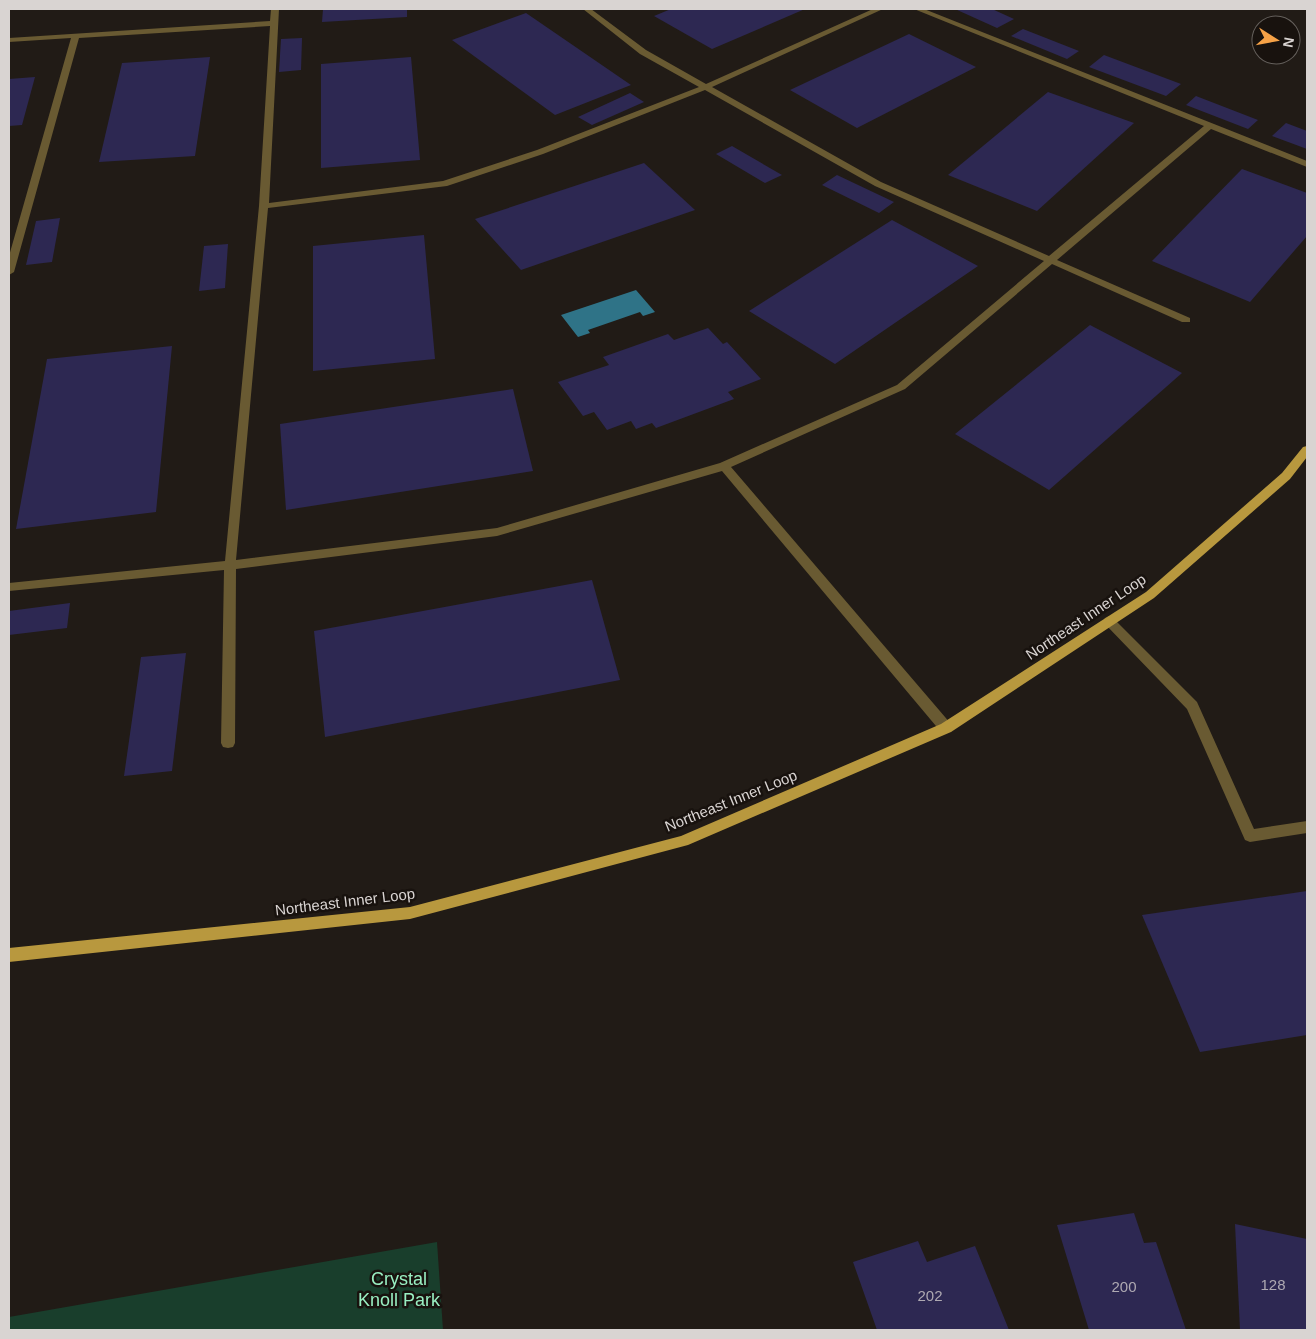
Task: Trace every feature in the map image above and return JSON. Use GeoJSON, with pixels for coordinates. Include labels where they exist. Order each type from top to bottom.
{"type":"FeatureCollection","features":[{"type":"Feature","properties":{"kind":"main road","name":"Northeast Inner Loop"},"geometry":{"type":"LineString","coordinates":[[9,955],[410,912],[683,841],[946,728],[1150,595],[1286,476],[1307,450]]}},
{"type":"Feature","properties":{"kind":"lane"},"geometry":{"type":"LineString","coordinates":[[228,743],[230,564],[264,206],[275,9]]}},
{"type":"Feature","properties":{"kind":"lane"},"geometry":{"type":"LineString","coordinates":[[587,9],[642,52],[878,184],[1186,320]]}},
{"type":"Feature","properties":{"kind":"lane"},"geometry":{"type":"LineString","coordinates":[[264,206],[444,184],[540,152],[706,87],[878,9]]}},
{"type":"Feature","properties":{"kind":"lane"},"geometry":{"type":"LineString","coordinates":[[918,9],[1307,164]]}},
{"type":"Feature","properties":{"kind":"lane"},"geometry":{"type":"LineString","coordinates":[[9,40],[274,23]]}},
{"type":"Feature","properties":{"kind":"lane"},"geometry":{"type":"LineString","coordinates":[[9,272],[76,36]]}},
{"type":"Feature","properties":{"kind":"lane"},"geometry":{"type":"LineString","coordinates":[[9,587],[230,564],[497,532],[724,466],[901,387],[1210,125]]}},
{"type":"Feature","properties":{"kind":"lane"},"geometry":{"type":"LineString","coordinates":[[724,466],[946,728]]}},
{"type":"Feature","properties":{"kind":"lane"},"geometry":{"type":"LineString","coordinates":[[1109,621],[1192,706],[1250,836],[1307,828]]}},
{"type":"Feature","properties":{"kind":"green space","name":"Crystal Knoll Park"},"geometry":{"type":"Polygon","coordinates":[[[437,1242],[443,1330],[9,1330],[9,1317],[437,1242]]]}},
{"type":"Feature","properties":{"kind":"water"},"geometry":{"type":"Polygon","coordinates":[[[636,290],[655,312],[643,316],[640,312],[588,330],[590,333],[578,337],[561,315],[636,290]]]}},
{"type":"Feature","properties":{"kind":"building"},"geometry":{"type":"Polygon","coordinates":[[[323,9],[407,9],[407,17],[322,22],[323,9]]]}},
{"type":"Feature","properties":{"kind":"building"},"geometry":{"type":"Polygon","coordinates":[[[671,9],[805,9],[712,49],[654,16],[671,9]]]}},
{"type":"Feature","properties":{"kind":"building"},"geometry":{"type":"Polygon","coordinates":[[[955,9],[992,9],[1014,19],[997,28],[955,9]]]}},
{"type":"Feature","properties":{"kind":"building"},"geometry":{"type":"Polygon","coordinates":[[[526,13],[631,85],[555,115],[452,40],[526,13]]]}},
{"type":"Feature","properties":{"kind":"building"},"geometry":{"type":"Polygon","coordinates":[[[1023,29],[1079,51],[1067,59],[1011,36],[1023,29]]]}},
{"type":"Feature","properties":{"kind":"building"},"geometry":{"type":"Polygon","coordinates":[[[909,34],[976,67],[857,128],[790,90],[909,34]]]}},
{"type":"Feature","properties":{"kind":"building"},"geometry":{"type":"Polygon","coordinates":[[[302,38],[301,70],[279,72],[281,39],[302,38]]]}},
{"type":"Feature","properties":{"kind":"building"},"geometry":{"type":"Polygon","coordinates":[[[1104,55],[1181,84],[1166,96],[1089,67],[1104,55]]]}},
{"type":"Feature","properties":{"kind":"building"},"geometry":{"type":"Polygon","coordinates":[[[210,57],[195,156],[99,162],[122,63],[210,57]]]}},
{"type":"Feature","properties":{"kind":"building"},"geometry":{"type":"Polygon","coordinates":[[[411,57],[420,160],[321,168],[321,64],[411,57]]]}},
{"type":"Feature","properties":{"kind":"building"},"geometry":{"type":"Polygon","coordinates":[[[35,77],[22,125],[9,126],[9,79],[35,77]]]}},
{"type":"Feature","properties":{"kind":"building"},"geometry":{"type":"Polygon","coordinates":[[[1048,92],[1134,123],[1037,211],[948,175],[1048,92]]]}},
{"type":"Feature","properties":{"kind":"building"},"geometry":{"type":"Polygon","coordinates":[[[630,93],[644,102],[592,125],[578,117],[630,93]]]}},
{"type":"Feature","properties":{"kind":"building"},"geometry":{"type":"Polygon","coordinates":[[[1196,96],[1258,120],[1248,129],[1186,105],[1196,96]]]}},
{"type":"Feature","properties":{"kind":"building"},"geometry":{"type":"Polygon","coordinates":[[[1286,123],[1307,131],[1307,149],[1272,136],[1286,123]]]}},
{"type":"Feature","properties":{"kind":"building"},"geometry":{"type":"Polygon","coordinates":[[[732,146],[782,175],[765,183],[716,154],[732,146]]]}},
{"type":"Feature","properties":{"kind":"building"},"geometry":{"type":"Polygon","coordinates":[[[644,163],[695,210],[521,270],[475,219],[644,163]]]}},
{"type":"Feature","properties":{"kind":"building"},"geometry":{"type":"Polygon","coordinates":[[[1242,169],[1307,193],[1307,236],[1250,302],[1152,261],[1242,169]]]}},
{"type":"Feature","properties":{"kind":"building"},"geometry":{"type":"Polygon","coordinates":[[[837,175],[894,202],[879,213],[822,185],[837,175]]]}},
{"type":"Feature","properties":{"kind":"building"},"geometry":{"type":"Polygon","coordinates":[[[60,218],[52,262],[26,265],[36,221],[60,218]]]}},
{"type":"Feature","properties":{"kind":"building"},"geometry":{"type":"Polygon","coordinates":[[[892,220],[978,266],[835,364],[749,311],[892,220]]]}},
{"type":"Feature","properties":{"kind":"building"},"geometry":{"type":"Polygon","coordinates":[[[424,235],[435,359],[313,371],[313,246],[424,235]]]}},
{"type":"Feature","properties":{"kind":"building"},"geometry":{"type":"Polygon","coordinates":[[[228,244],[225,288],[199,291],[204,246],[228,244]]]}},
{"type":"Feature","properties":{"kind":"building"},"geometry":{"type":"Polygon","coordinates":[[[1090,325],[1182,373],[1049,490],[955,434],[1090,325]]]}},
{"type":"Feature","properties":{"kind":"building"},"geometry":{"type":"Polygon","coordinates":[[[708,328],[723,344],[727,342],[761,379],[728,392],[734,399],[656,428],[652,423],[636,429],[631,421],[607,430],[594,412],[583,416],[558,382],[609,365],[603,357],[668,334],[674,340],[708,328]]]}},
{"type":"Feature","properties":{"kind":"building"},"geometry":{"type":"Polygon","coordinates":[[[172,346],[156,512],[16,529],[47,359],[172,346]]]}},
{"type":"Feature","properties":{"kind":"building"},"geometry":{"type":"Polygon","coordinates":[[[513,389],[533,471],[286,510],[280,424],[513,389]]]}},
{"type":"Feature","properties":{"kind":"building"},"geometry":{"type":"Polygon","coordinates":[[[592,580],[620,680],[325,737],[314,631],[592,580]]]}},
{"type":"Feature","properties":{"kind":"building"},"geometry":{"type":"Polygon","coordinates":[[[70,603],[67,628],[9,635],[9,611],[70,603]]]}},
{"type":"Feature","properties":{"kind":"building"},"geometry":{"type":"Polygon","coordinates":[[[186,653],[172,771],[124,776],[141,657],[186,653]]]}},
{"type":"Feature","properties":{"kind":"building"},"geometry":{"type":"Polygon","coordinates":[[[1307,891],[1307,1035],[1200,1052],[1142,915],[1307,891]]]}},
{"type":"Feature","properties":{"kind":"building"},"geometry":{"type":"Polygon","coordinates":[[[1134,1213],[1144,1243],[1156,1242],[1186,1330],[1089,1330],[1057,1225],[1134,1213]]]}},
{"type":"Feature","properties":{"kind":"building"},"geometry":{"type":"Polygon","coordinates":[[[1235,1224],[1307,1239],[1307,1330],[1240,1330],[1235,1224]]]}},
{"type":"Feature","properties":{"kind":"building"},"geometry":{"type":"Polygon","coordinates":[[[918,1241],[927,1262],[975,1246],[1009,1330],[877,1330],[853,1262],[918,1241]]]}}]}
